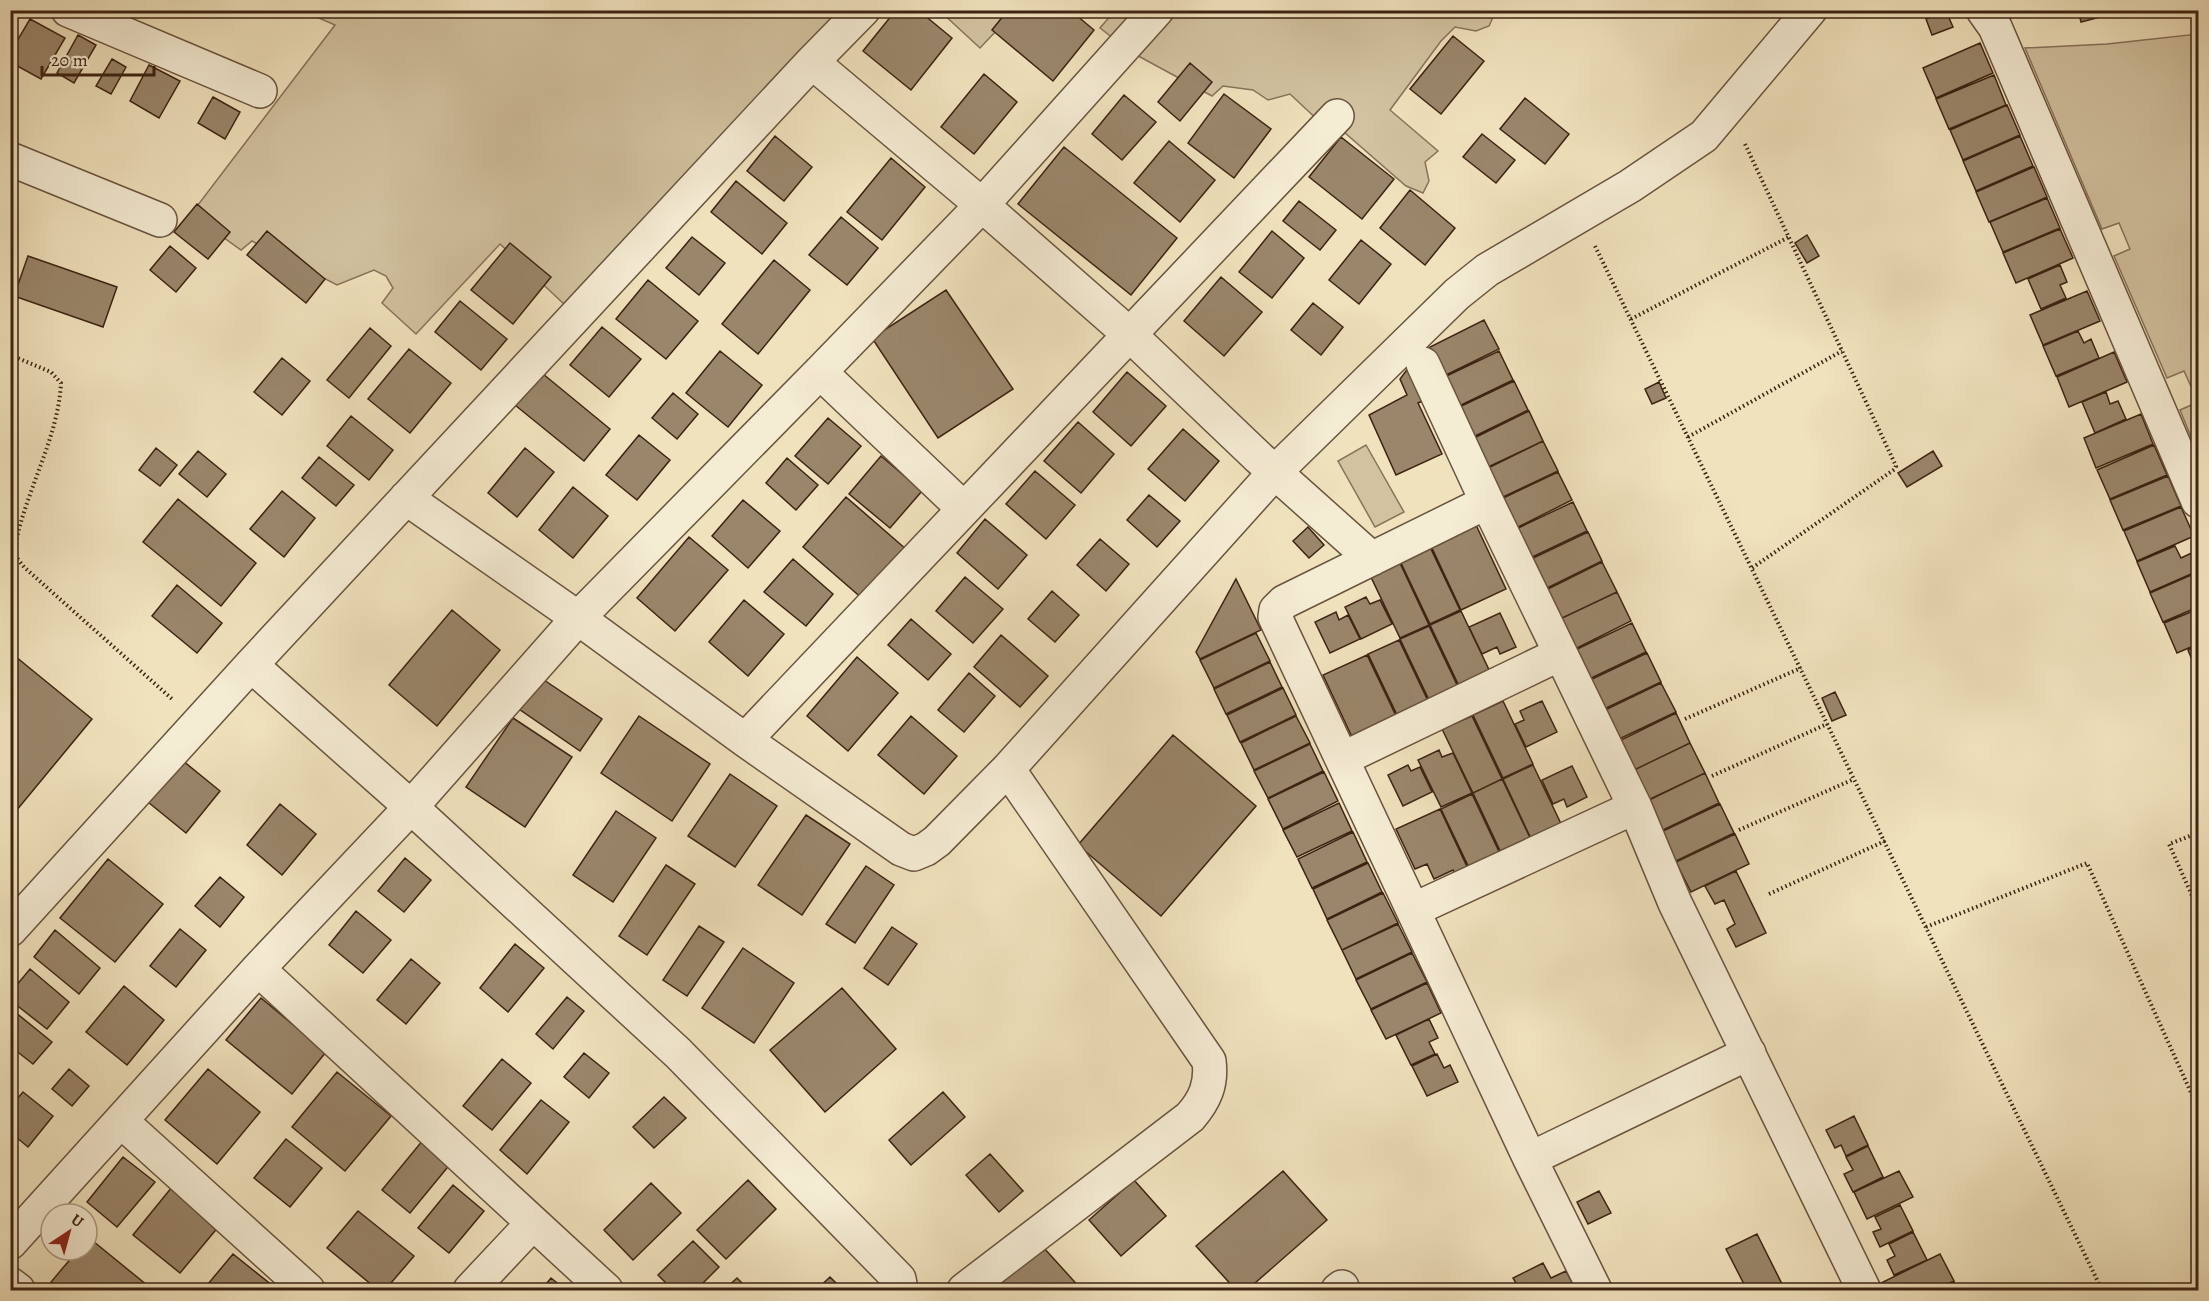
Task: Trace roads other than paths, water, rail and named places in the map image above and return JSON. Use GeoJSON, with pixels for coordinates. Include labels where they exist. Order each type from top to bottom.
{"type":"FeatureCollection","features":[{"type":"Feature","properties":{"kind":"street"},"geometry":{"type":"LineString","coordinates":[[68,10],[260,91]]}},
{"type":"Feature","properties":{"kind":"street"},"geometry":{"type":"LineString","coordinates":[[10,930],[85,846],[200,724],[251,665],[863,10]]}},
{"type":"Feature","properties":{"kind":"street"},"geometry":{"type":"LineString","coordinates":[[10,1243],[258,969],[411,807],[578,618],[982,205],[1157,10]]}},
{"type":"Feature","properties":{"kind":"street"},"geometry":{"type":"LineString","coordinates":[[406,498],[578,618],[745,740],[901,849],[914,854],[937,841],[1008,769],[1275,472],[1457,294],[1487,270],[1621,191],[1704,136],[1810,10]]}},
{"type":"Feature","properties":{"kind":"street"},"geometry":{"type":"LineString","coordinates":[[1983,10],[1995,27],[2199,501]]}},
{"type":"Feature","properties":{"kind":"street"},"geometry":{"type":"LineString","coordinates":[[812,62],[982,205],[1129,334],[1275,472],[1372,559]]}},
{"type":"Feature","properties":{"kind":"street"},"geometry":{"type":"LineString","coordinates":[[745,740],[1337,116]]}},
{"type":"Feature","properties":{"kind":"street"},"geometry":{"type":"LineString","coordinates":[[10,159],[160,220]]}},
{"type":"Feature","properties":{"kind":"street"},"geometry":{"type":"LineString","coordinates":[[1423,364],[1486,502],[1635,807],[1675,903],[1864,1290]]}},
{"type":"Feature","properties":{"kind":"street"},"geometry":{"type":"LineString","coordinates":[[820,372],[964,508]]}},
{"type":"Feature","properties":{"kind":"street"},"geometry":{"type":"LineString","coordinates":[[1486,502],[1284,602],[1276,610],[1275,617],[1530,1159],[1595,1290]]}},
{"type":"Feature","properties":{"kind":"street"},"geometry":{"type":"LineString","coordinates":[[1342,759],[1560,654]]}},
{"type":"Feature","properties":{"kind":"street"},"geometry":{"type":"LineString","coordinates":[[251,665],[411,807],[678,1053],[898,1279],[901,1290]]}},
{"type":"Feature","properties":{"kind":"street"},"geometry":{"type":"LineString","coordinates":[[964,1290],[1190,1117],[1199,1107],[1211,1076],[1209,1061],[1008,769]]}},
{"type":"Feature","properties":{"kind":"street"},"geometry":{"type":"LineString","coordinates":[[1413,910],[1635,807]]}},
{"type":"Feature","properties":{"kind":"street"},"geometry":{"type":"LineString","coordinates":[[258,969],[606,1290]]}},
{"type":"Feature","properties":{"kind":"street"},"geometry":{"type":"LineString","coordinates":[[1530,1159],[1749,1053]]}},
{"type":"Feature","properties":{"kind":"street"},"geometry":{"type":"LineString","coordinates":[[120,1121],[308,1290]]}},
{"type":"Feature","properties":{"kind":"street"},"geometry":{"type":"LineString","coordinates":[[471,1290],[532,1223]]}},
{"type":"Feature","properties":{"kind":"street"},"geometry":{"type":"LineString","coordinates":[[10,1284],[18,1290]]}}]}
